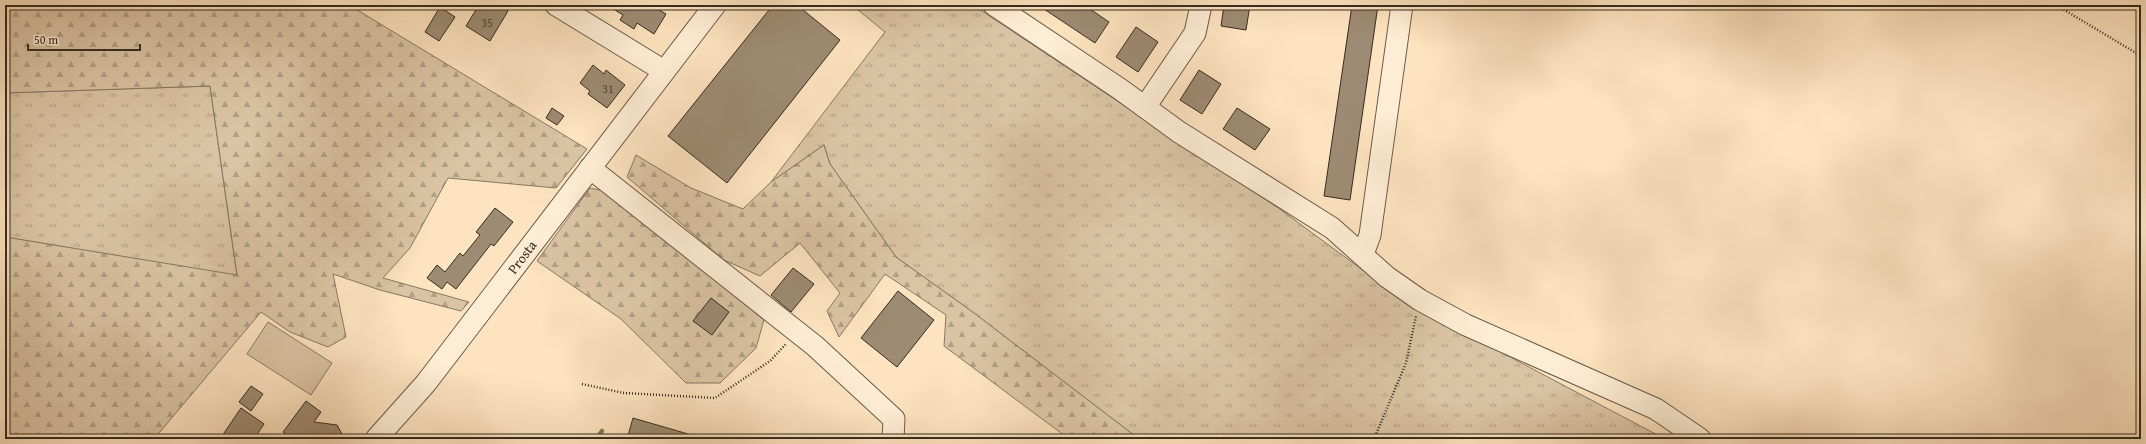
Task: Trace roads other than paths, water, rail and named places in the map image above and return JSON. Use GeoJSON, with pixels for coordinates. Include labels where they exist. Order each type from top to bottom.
{"type":"FeatureCollection","features":[{"type":"Feature","properties":{"kind":"street"},"geometry":{"type":"LineString","coordinates":[[556,5],[664,70]]}},
{"type":"Feature","properties":{"kind":"street","name":"Prosta"},"geometry":{"type":"LineString","coordinates":[[376,439],[426,383],[715,5]]}},
{"type":"Feature","properties":{"kind":"street"},"geometry":{"type":"LineString","coordinates":[[994,5],[1145,107],[1179,132],[1332,228],[1363,254],[1387,277],[1420,300],[1466,325],[1656,409],[1700,439]]}},
{"type":"Feature","properties":{"kind":"street"},"geometry":{"type":"LineString","coordinates":[[1145,107],[1195,33],[1201,5]]}},
{"type":"Feature","properties":{"kind":"street"},"geometry":{"type":"LineString","coordinates":[[1363,254],[1370,235],[1402,5]]}},
{"type":"Feature","properties":{"kind":"street"},"geometry":{"type":"LineString","coordinates":[[590,168],[797,332],[894,418],[893,439]]}},
{"type":"Feature","properties":{"kind":"waterway"},"geometry":{"type":"LineString","coordinates":[[596,439],[602,431]]}}]}
